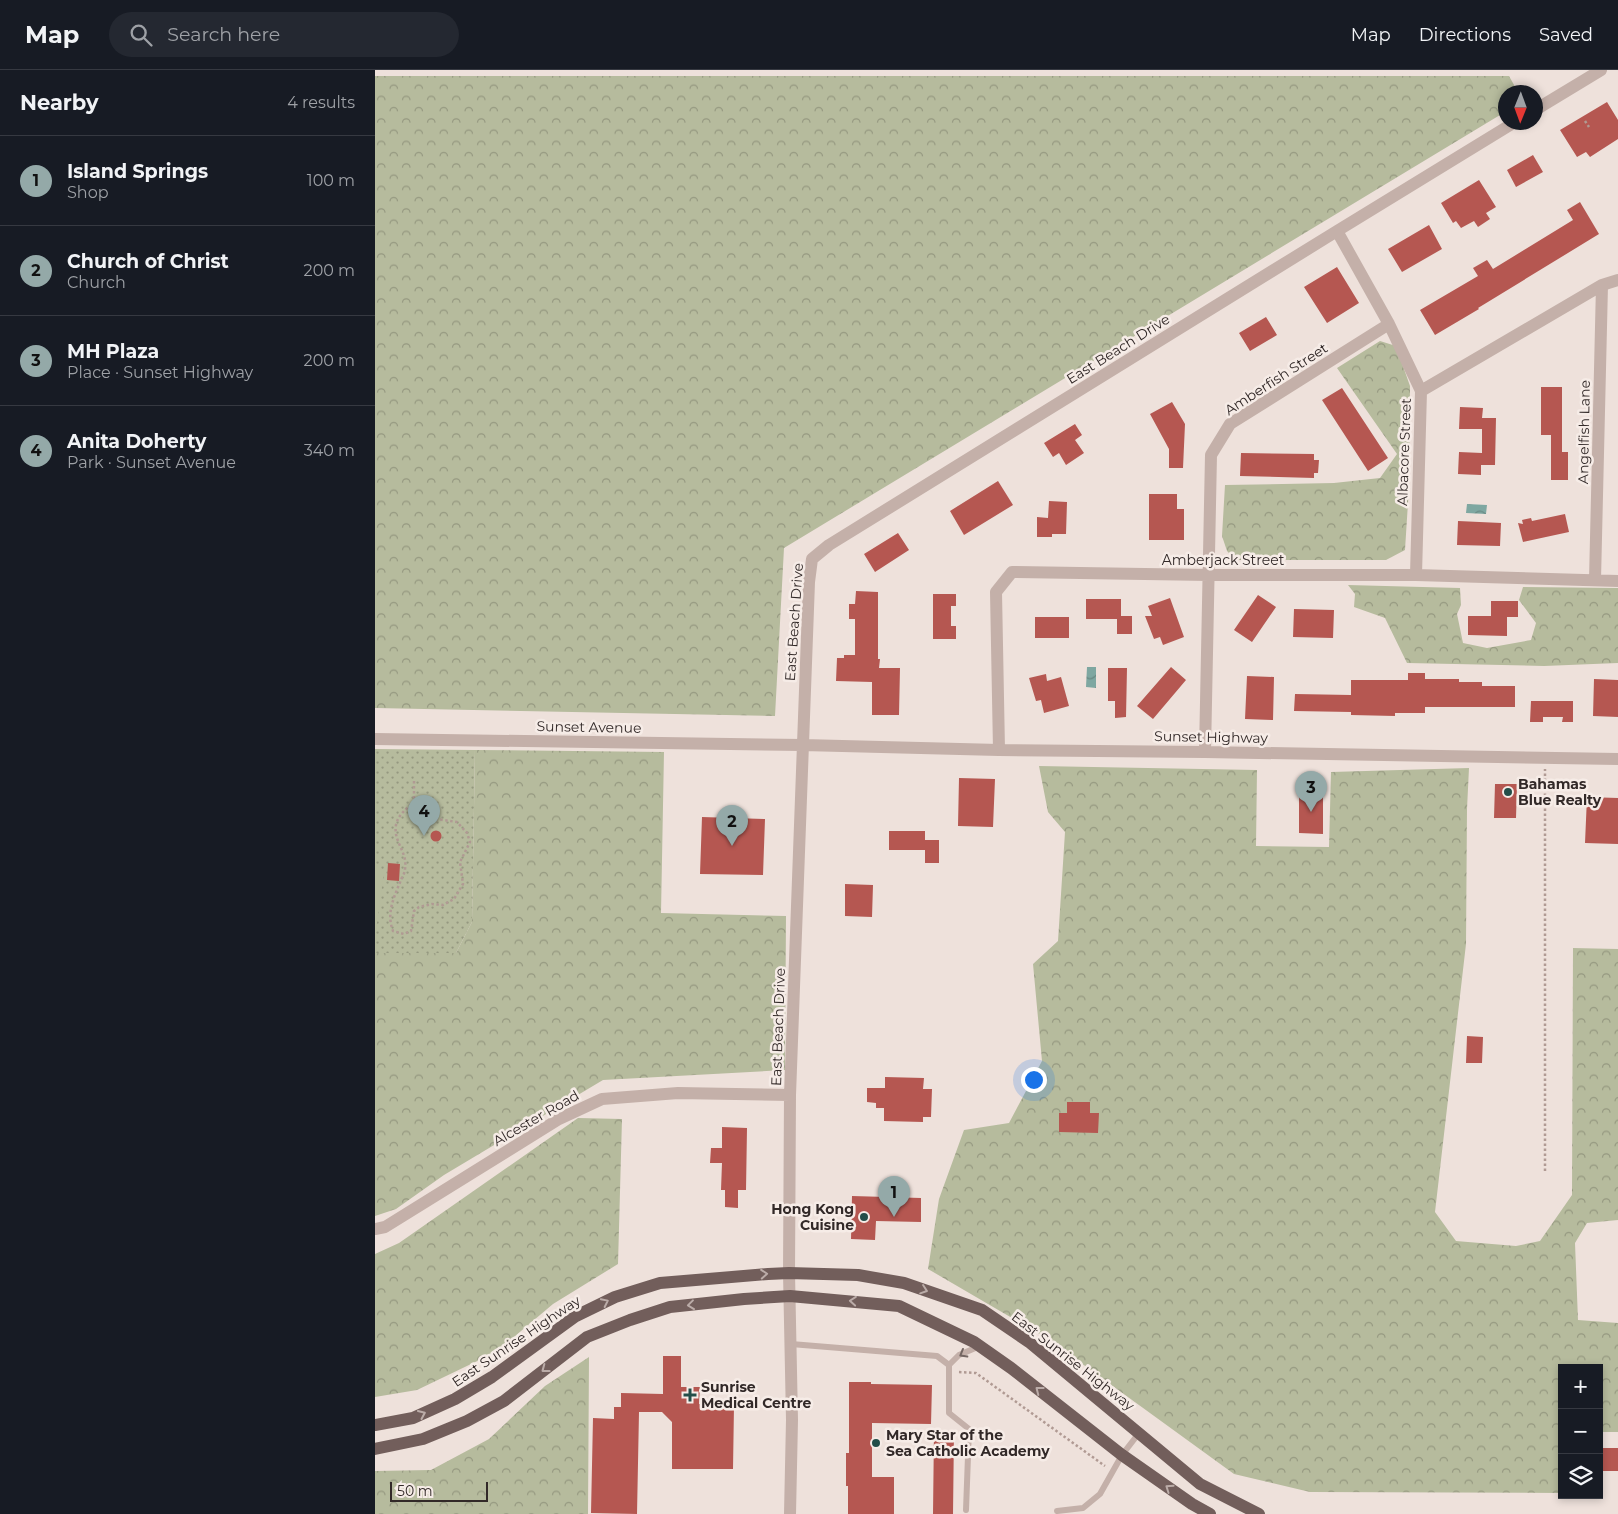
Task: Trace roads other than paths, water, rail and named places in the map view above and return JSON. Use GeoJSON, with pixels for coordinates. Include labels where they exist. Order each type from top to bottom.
{"type":"FeatureCollection","features":[{"type":"Feature","properties":{"kind":"main road","name":"East Sunrise Highway"},"geometry":{"type":"LineString","coordinates":[[375,1425],[413,1418],[455,1399],[492,1377],[576,1316],[615,1296],[660,1283],[789,1273],[858,1275],[904,1283],[982,1310],[1029,1342],[1200,1484],[1259,1514]]}},
{"type":"Feature","properties":{"kind":"main road"},"geometry":{"type":"LineString","coordinates":[[375,1450],[423,1439],[467,1421],[504,1401],[587,1337],[630,1320],[670,1307],[744,1298],[790,1296],[899,1306],[974,1342],[1011,1368],[1122,1455],[1192,1504],[1210,1514]]}},
{"type":"Feature","properties":{"kind":"street"},"geometry":{"type":"LineString","coordinates":[[1543,105],[1601,70]]}},
{"type":"Feature","properties":{"kind":"street","name":"East Beach Drive"},"geometry":{"type":"LineString","coordinates":[[790,1514],[792,1420],[789,1273],[790,1095],[809,582],[812,559],[829,545],[1502,130]]}},
{"type":"Feature","properties":{"kind":"street","name":"Albacore Street"},"geometry":{"type":"LineString","coordinates":[[1337,231],[1389,324],[1421,391],[1415,575]]}},
{"type":"Feature","properties":{"kind":"street"},"geometry":{"type":"LineString","coordinates":[[1421,391],[1602,286],[1618,280]]}},
{"type":"Feature","properties":{"kind":"street","name":"Angelfish Lane"},"geometry":{"type":"LineString","coordinates":[[1595,580],[1602,286]]}},
{"type":"Feature","properties":{"kind":"street","name":"Amberfish Street"},"geometry":{"type":"LineString","coordinates":[[1205,752],[1211,455],[1230,424],[1389,324]]}},
{"type":"Feature","properties":{"kind":"street","name":"Amberjack Street"},"geometry":{"type":"LineString","coordinates":[[999,750],[996,592],[1012,572],[1209,575],[1415,575],[1618,581]]}},
{"type":"Feature","properties":{"kind":"street","name":"Sunset Avenue"},"geometry":{"type":"LineString","coordinates":[[375,739],[803,745]]}},
{"type":"Feature","properties":{"kind":"street","name":"Sunset Highway"},"geometry":{"type":"LineString","coordinates":[[803,745],[999,750],[1618,759]]}},
{"type":"Feature","properties":{"kind":"street","name":"Alcester Road"},"geometry":{"type":"LineString","coordinates":[[375,1229],[385,1227],[559,1119],[602,1099],[678,1093],[790,1095]]}},
{"type":"Feature","properties":{"kind":"lane"},"geometry":{"type":"LineString","coordinates":[[791,1344],[937,1356],[949,1369]]}},
{"type":"Feature","properties":{"kind":"lane"},"geometry":{"type":"LineString","coordinates":[[966,1510],[969,1429],[949,1413],[949,1369],[959,1355],[980,1346]]}},
{"type":"Feature","properties":{"kind":"lane"},"geometry":{"type":"LineString","coordinates":[[1057,1511],[1083,1508],[1101,1494],[1122,1455],[1139,1433]]}},
{"type":"Feature","properties":{"kind":"water"},"geometry":{"type":"Polygon","coordinates":[[[1467,504],[1487,505],[1486,514],[1466,513],[1467,504]]]}},
{"type":"Feature","properties":{"kind":"water"},"geometry":{"type":"Polygon","coordinates":[[[1087,667],[1096,667],[1096,688],[1086,687],[1087,667]]]}},
{"type":"Feature","properties":{"kind":"place","name":"Bahamas Blue Realty"},"geometry":{"type":"Point","coordinates":[1508,792]}},
{"type":"Feature","properties":{"kind":"place","name":"MH Plaza"},"geometry":{"type":"Point","coordinates":[1311,812]}},
{"type":"Feature","properties":{"kind":"place","name":"Anita Doherty"},"geometry":{"type":"Point","coordinates":[424,836]}},
{"type":"Feature","properties":{"kind":"place","name":"Church of Christ"},"geometry":{"type":"Point","coordinates":[732,846]}},
{"type":"Feature","properties":{"kind":"place","name":"Hong Kong Cuisine"},"geometry":{"type":"Point","coordinates":[864,1217]}},
{"type":"Feature","properties":{"kind":"place","name":"Island Springs"},"geometry":{"type":"Point","coordinates":[894,1217]}},
{"type":"Feature","properties":{"kind":"place","name":"Sunrise Medical Centre"},"geometry":{"type":"Point","coordinates":[690,1395]}},
{"type":"Feature","properties":{"kind":"place","name":"Mary Star of the Sea Catholic Academy"},"geometry":{"type":"Point","coordinates":[876,1443]}}]}
